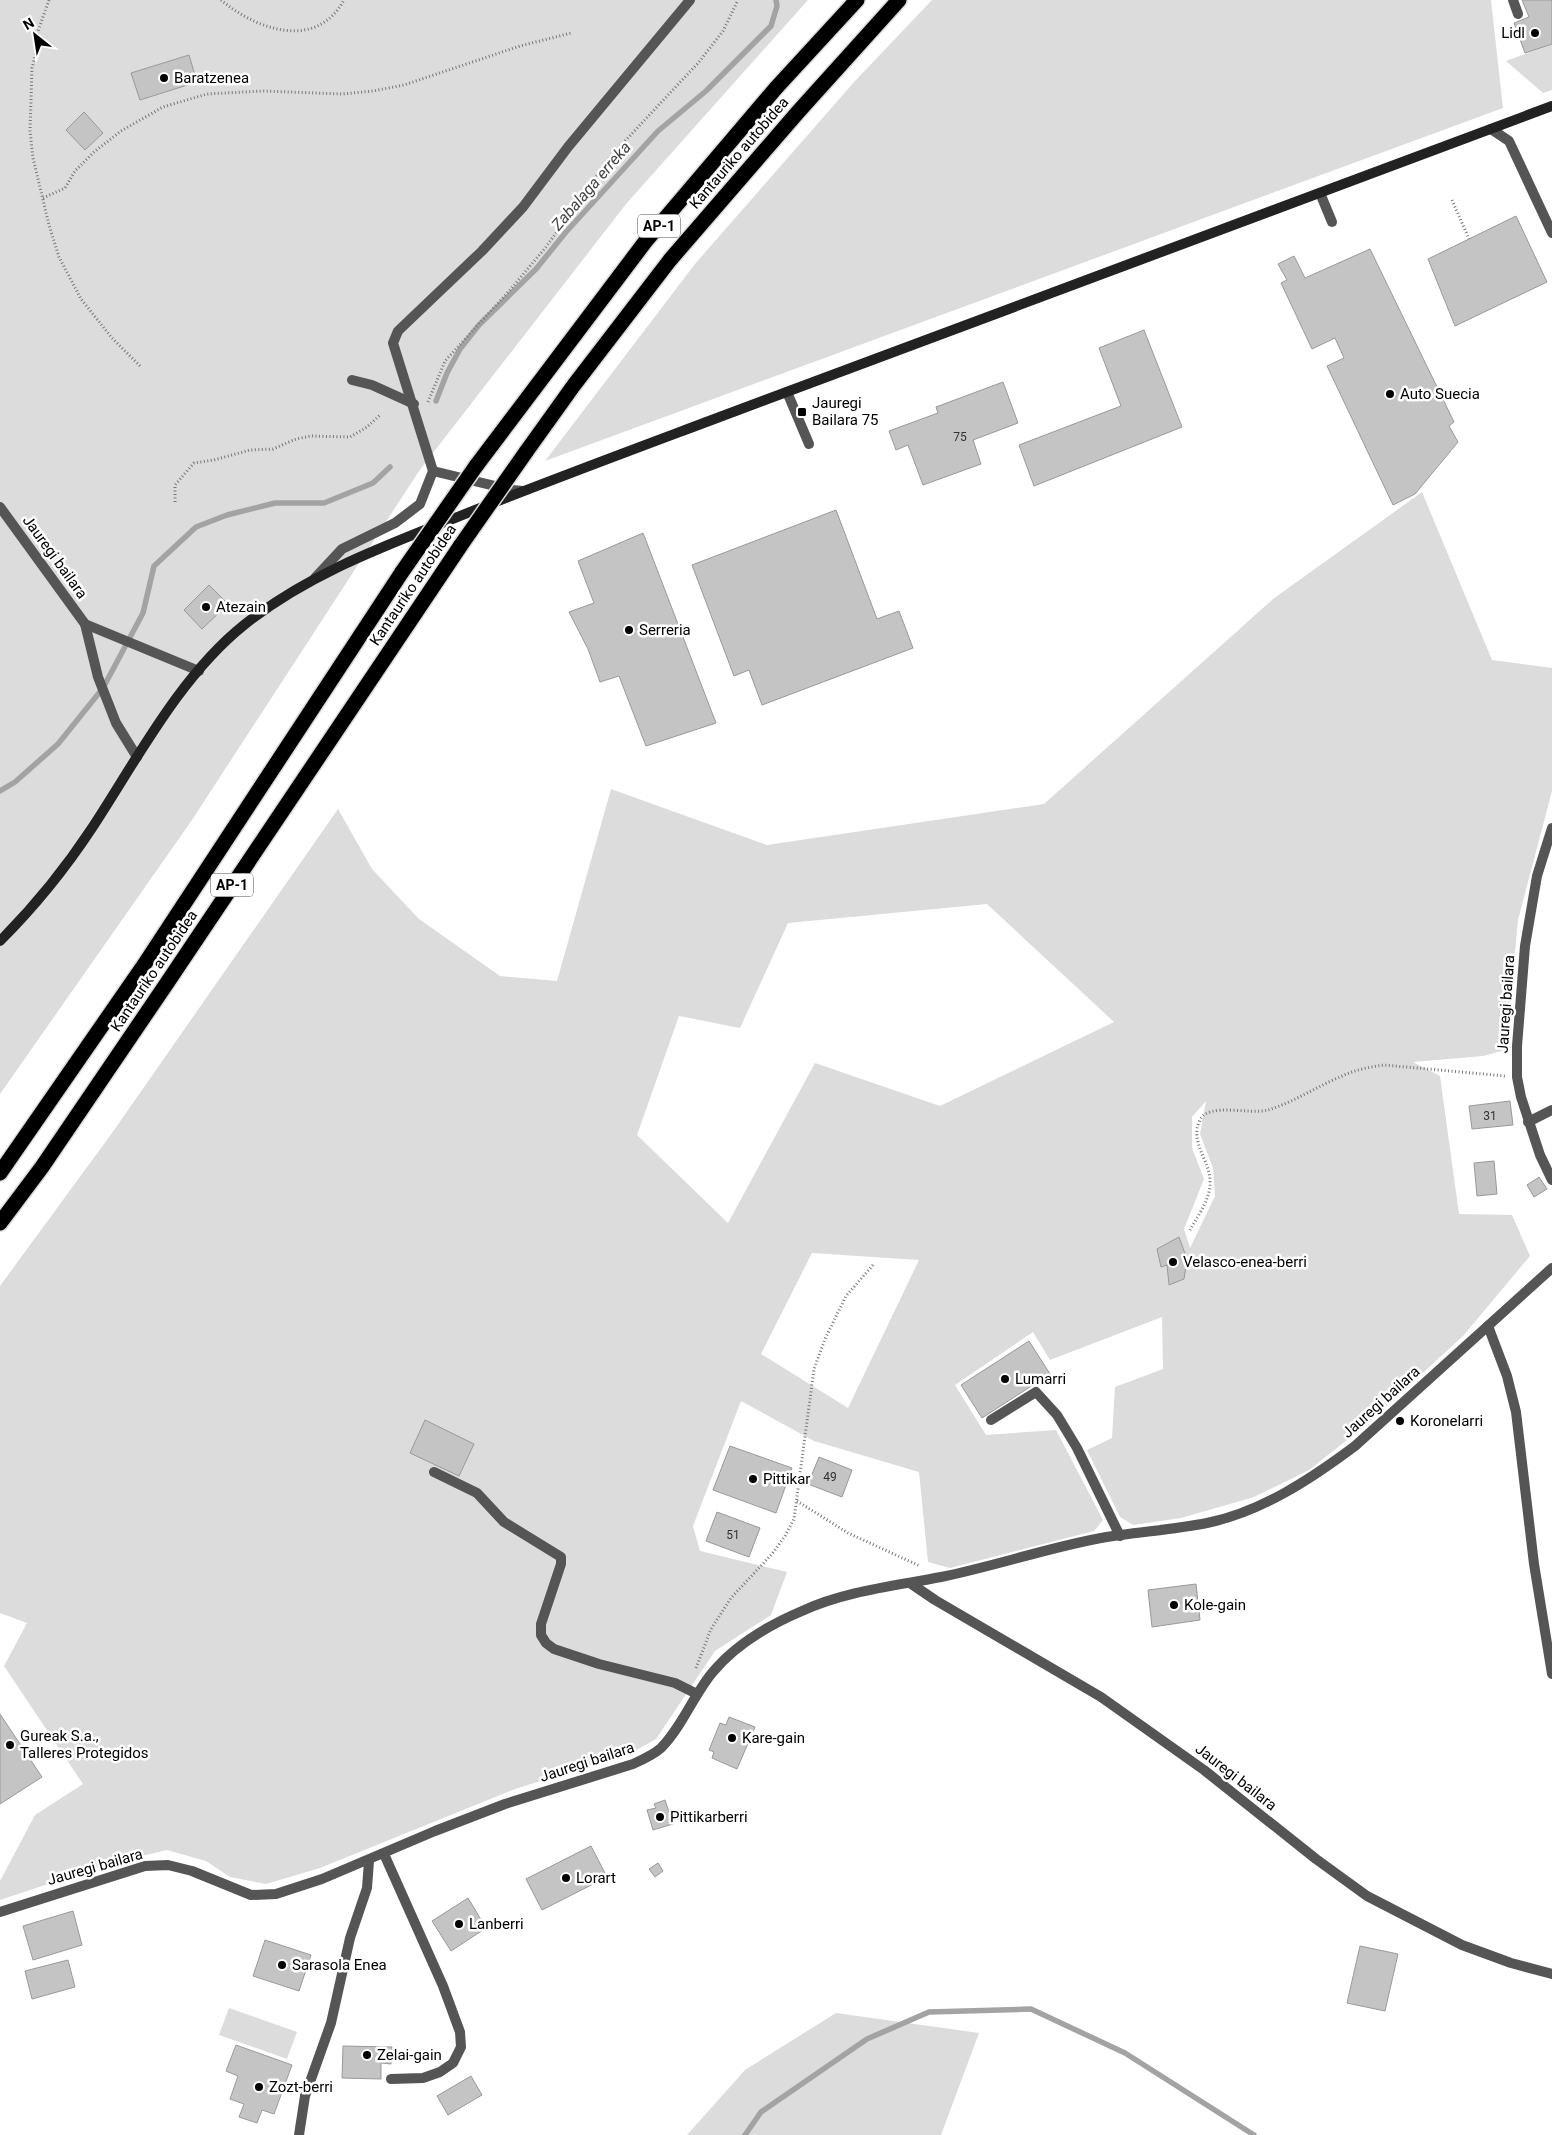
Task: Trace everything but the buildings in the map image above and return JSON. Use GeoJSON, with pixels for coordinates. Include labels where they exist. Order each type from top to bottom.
{"type":"FeatureCollection","features":[{"type":"Feature","properties":{"kind":"highway","name":"Kantauriko autobidea"},"geometry":{"type":"LineString","coordinates":[[0,1173],[144,965],[402,572],[476,466],[645,242],[776,88],[857,0]]}},
{"type":"Feature","properties":{"kind":"highway","name":"Kantauriko autobidea"},"geometry":{"type":"LineString","coordinates":[[0,1223],[42,1167],[461,545],[574,385],[670,260],[798,112],[899,0]]}},
{"type":"Feature","properties":{"kind":"main road"},"geometry":{"type":"LineString","coordinates":[[0,941],[21,920],[75,854],[137,757],[199,671],[225,641],[245,624],[315,578],[351,560],[523,491],[1552,106]]}},
{"type":"Feature","properties":{"kind":"street"},"geometry":{"type":"LineString","coordinates":[[315,578],[342,549],[395,522],[420,504],[433,471],[414,404],[393,343],[398,331],[482,252],[523,206],[568,146],[690,0]]}},
{"type":"Feature","properties":{"kind":"street"},"geometry":{"type":"LineString","coordinates":[[1513,0],[1518,14]]}},
{"type":"Feature","properties":{"kind":"street"},"geometry":{"type":"LineString","coordinates":[[1491,128],[1508,140],[1552,232]]}},
{"type":"Feature","properties":{"kind":"street"},"geometry":{"type":"LineString","coordinates":[[1320,193],[1332,222]]}},
{"type":"Feature","properties":{"kind":"street"},"geometry":{"type":"LineString","coordinates":[[352,380],[372,385],[414,404]]}},
{"type":"Feature","properties":{"kind":"street"},"geometry":{"type":"LineString","coordinates":[[787,392],[809,444]]}},
{"type":"Feature","properties":{"kind":"street"},"geometry":{"type":"LineString","coordinates":[[433,471],[523,491]]}},
{"type":"Feature","properties":{"kind":"street","name":"Jauregi bailara"},"geometry":{"type":"LineString","coordinates":[[0,507],[85,624],[98,677],[116,723],[137,757]]}},
{"type":"Feature","properties":{"kind":"street"},"geometry":{"type":"LineString","coordinates":[[85,624],[199,671]]}},
{"type":"Feature","properties":{"kind":"street","name":"Jauregi bailara"},"geometry":{"type":"LineString","coordinates":[[1552,828],[1538,876],[1525,946],[1517,1046],[1517,1077],[1528,1122],[1552,1180]]}},
{"type":"Feature","properties":{"kind":"street"},"geometry":{"type":"LineString","coordinates":[[1528,1122],[1552,1110]]}},
{"type":"Feature","properties":{"kind":"street","name":"Jauregi bailara"},"geometry":{"type":"LineString","coordinates":[[0,1912],[145,1866],[168,1865],[192,1871],[251,1895],[276,1894],[369,1861],[435,1831],[505,1804],[633,1764],[650,1756],[671,1736],[712,1673],[733,1652],[757,1634],[802,1610],[836,1598],[944,1576],[1102,1538],[1208,1522],[1245,1511],[1322,1471],[1355,1446],[1552,1268]]}},
{"type":"Feature","properties":{"kind":"street"},"geometry":{"type":"LineString","coordinates":[[1488,1326],[1507,1376],[1516,1412],[1534,1564],[1552,1674]]}},
{"type":"Feature","properties":{"kind":"street"},"geometry":{"type":"LineString","coordinates":[[991,1420],[1036,1392],[1057,1415],[1078,1448],[1120,1536]]}},
{"type":"Feature","properties":{"kind":"street"},"geometry":{"type":"LineString","coordinates":[[434,1472],[477,1493],[504,1522],[561,1557],[561,1564],[541,1624],[541,1635],[546,1643],[554,1649],[599,1664],[675,1683],[697,1694]]}},
{"type":"Feature","properties":{"kind":"street","name":"Jauregi bailara"},"geometry":{"type":"LineString","coordinates":[[910,1583],[935,1600],[1101,1697],[1204,1770],[1309,1853],[1368,1896],[1462,1944],[1511,1964],[1552,1974]]}},
{"type":"Feature","properties":{"kind":"street"},"geometry":{"type":"LineString","coordinates":[[384,1854],[443,1986],[460,2032],[461,2047],[453,2063],[440,2072],[423,2078],[391,2079]]}},
{"type":"Feature","properties":{"kind":"street"},"geometry":{"type":"LineString","coordinates":[[299,2135],[305,2096],[331,2024],[350,1938],[367,1888],[369,1861]]}},
{"type":"Feature","properties":{"kind":"path"},"geometry":{"type":"LineString","coordinates":[[49,0],[38,31],[37,48],[32,68],[30,130],[33,158],[59,257],[81,299],[112,338],[140,366]]}},
{"type":"Feature","properties":{"kind":"path"},"geometry":{"type":"LineString","coordinates":[[221,0],[255,24],[281,31],[310,30],[330,18],[344,0]]}},
{"type":"Feature","properties":{"kind":"path"},"geometry":{"type":"LineString","coordinates":[[420,429],[429,399],[445,361],[510,290],[546,247],[611,156],[699,62],[723,31],[738,0]]}},
{"type":"Feature","properties":{"kind":"path"},"geometry":{"type":"LineString","coordinates":[[43,198],[65,188],[75,171],[94,152],[121,131],[163,107],[207,94],[263,91],[342,94],[373,91],[404,85],[520,46],[571,33]]}},
{"type":"Feature","properties":{"kind":"path"},"geometry":{"type":"LineString","coordinates":[[1452,200],[1469,239]]}},
{"type":"Feature","properties":{"kind":"path"},"geometry":{"type":"LineString","coordinates":[[176,502],[175,485],[194,463],[214,460],[250,450],[273,449],[296,439],[312,436],[350,437],[367,427],[380,415]]}},
{"type":"Feature","properties":{"kind":"path"},"geometry":{"type":"LineString","coordinates":[[1190,1230],[1210,1190],[1210,1180],[1197,1140],[1197,1128],[1200,1118],[1207,1112],[1216,1110],[1266,1111],[1342,1076],[1365,1068],[1384,1065],[1517,1077]]}},
{"type":"Feature","properties":{"kind":"path"},"geometry":{"type":"LineString","coordinates":[[697,1694],[691,1680],[711,1629],[741,1585],[772,1554],[794,1520],[802,1448],[814,1369],[825,1339],[846,1296],[874,1264]]}},
{"type":"Feature","properties":{"kind":"path"},"geometry":{"type":"LineString","coordinates":[[797,1501],[818,1516],[848,1533],[944,1576]]}},
{"type":"Feature","properties":{"kind":"shaded area"},"geometry":{"type":"Polygon","coordinates":[[[0,0],[808,0],[626,204],[419,471],[192,820],[0,1094],[0,0]]]}},
{"type":"Feature","properties":{"kind":"shaded area"},"geometry":{"type":"Polygon","coordinates":[[[932,0],[1491,0],[1503,108],[545,461],[695,264],[855,81],[932,0]]]}},
{"type":"Feature","properties":{"kind":"shaded area"},"geometry":{"type":"Polygon","coordinates":[[[1552,44],[1552,90],[1543,93],[1506,61],[1552,44]]]}},
{"type":"Feature","properties":{"kind":"shaded area"},"geometry":{"type":"Polygon","coordinates":[[[1422,492],[1492,660],[1552,668],[1552,791],[1518,920],[1506,1050],[1483,1056],[1413,1062],[1440,1076],[1459,1214],[1512,1215],[1530,1256],[1463,1336],[1366,1425],[1309,1470],[1254,1497],[1181,1518],[1133,1525],[1120,1517],[1087,1450],[1112,1438],[1115,1387],[1163,1369],[1162,1317],[1050,1360],[1033,1332],[955,1385],[986,1435],[1056,1430],[1103,1520],[1094,1531],[950,1568],[928,1562],[919,1472],[814,1441],[741,1401],[693,1526],[700,1551],[787,1572],[771,1615],[715,1651],[656,1739],[631,1753],[515,1789],[320,1868],[266,1884],[230,1877],[206,1861],[167,1850],[108,1864],[0,1900],[0,1881],[35,1815],[83,1784],[4,1666],[27,1623],[0,1613],[0,1286],[112,1133],[338,809],[372,869],[419,919],[500,976],[557,981],[611,789],[767,845],[1044,804],[1273,599],[1422,492]],[[987,904],[788,923],[740,1028],[679,1016],[637,1135],[728,1223],[815,1063],[940,1106],[1114,1022],[987,904]],[[1206,1101],[1192,1117],[1192,1148],[1204,1179],[1184,1229],[1190,1248],[1215,1196],[1213,1168],[1200,1134],[1206,1101]],[[812,1253],[761,1354],[848,1408],[919,1260],[812,1253]]]}},
{"type":"Feature","properties":{"kind":"shaded area"},"geometry":{"type":"Polygon","coordinates":[[[229,2008],[297,2032],[287,2059],[219,2035],[229,2008]]]}},
{"type":"Feature","properties":{"kind":"shaded area"},"geometry":{"type":"Polygon","coordinates":[[[836,2013],[979,2033],[941,2135],[687,2135],[745,2070],[836,2013]]]}},
{"type":"Feature","properties":{"kind":"waterway","name":"Zabalaga erreka"},"geometry":{"type":"LineString","coordinates":[[436,401],[447,373],[460,349],[479,325],[536,269],[566,232],[658,131],[706,91],[771,26],[777,6],[776,0]]}},
{"type":"Feature","properties":{"kind":"waterway","name":"Zabalaga erreka"},"geometry":{"type":"LineString","coordinates":[[0,791],[15,782],[58,744],[103,688],[143,613],[154,566],[196,527],[227,515],[275,503],[324,503],[373,483],[390,467]]}},
{"type":"Feature","properties":{"kind":"waterway"},"geometry":{"type":"LineString","coordinates":[[745,2135],[761,2112],[867,2039],[929,2012],[1031,2009],[1125,2053],[1254,2135]]}},
{"type":"Feature","properties":{"kind":"place","name":"Lidl"},"geometry":{"type":"Point","coordinates":[1535,33]}},
{"type":"Feature","properties":{"kind":"place","name":"Baratzenea"},"geometry":{"type":"Point","coordinates":[164,78]}},
{"type":"Feature","properties":{"kind":"place","name":"Auto Suecia"},"geometry":{"type":"Point","coordinates":[1390,394]}},
{"type":"Feature","properties":{"kind":"place","name":"Jauregi Bailara 75"},"geometry":{"type":"Point","coordinates":[802,412]}},
{"type":"Feature","properties":{"kind":"place","name":"Atezain"},"geometry":{"type":"Point","coordinates":[206,607]}},
{"type":"Feature","properties":{"kind":"place","name":"Serreria"},"geometry":{"type":"Point","coordinates":[629,630]}},
{"type":"Feature","properties":{"kind":"place","name":"Velasco-enea-berri"},"geometry":{"type":"Point","coordinates":[1173,1262]}},
{"type":"Feature","properties":{"kind":"place","name":"Lumarri"},"geometry":{"type":"Point","coordinates":[1005,1379]}},
{"type":"Feature","properties":{"kind":"place","name":"Koronelarri"},"geometry":{"type":"Point","coordinates":[1400,1421]}},
{"type":"Feature","properties":{"kind":"place","name":"Pittikar"},"geometry":{"type":"Point","coordinates":[753,1479]}},
{"type":"Feature","properties":{"kind":"place","name":"Kole-gain"},"geometry":{"type":"Point","coordinates":[1174,1605]}},
{"type":"Feature","properties":{"kind":"place","name":"Kare-gain"},"geometry":{"type":"Point","coordinates":[732,1738]}},
{"type":"Feature","properties":{"kind":"place","name":"Gureak S.a., Talleres Protegidos"},"geometry":{"type":"Point","coordinates":[10,1745]}},
{"type":"Feature","properties":{"kind":"place","name":"Pittikarberri"},"geometry":{"type":"Point","coordinates":[660,1817]}},
{"type":"Feature","properties":{"kind":"place","name":"Lorart"},"geometry":{"type":"Point","coordinates":[566,1878]}},
{"type":"Feature","properties":{"kind":"place","name":"Lanberri"},"geometry":{"type":"Point","coordinates":[459,1924]}},
{"type":"Feature","properties":{"kind":"place","name":"Sarasola Enea"},"geometry":{"type":"Point","coordinates":[282,1965]}},
{"type":"Feature","properties":{"kind":"place","name":"Zelai-gain"},"geometry":{"type":"Point","coordinates":[367,2055]}},
{"type":"Feature","properties":{"kind":"place","name":"Zozt-berri"},"geometry":{"type":"Point","coordinates":[259,2087]}}]}
